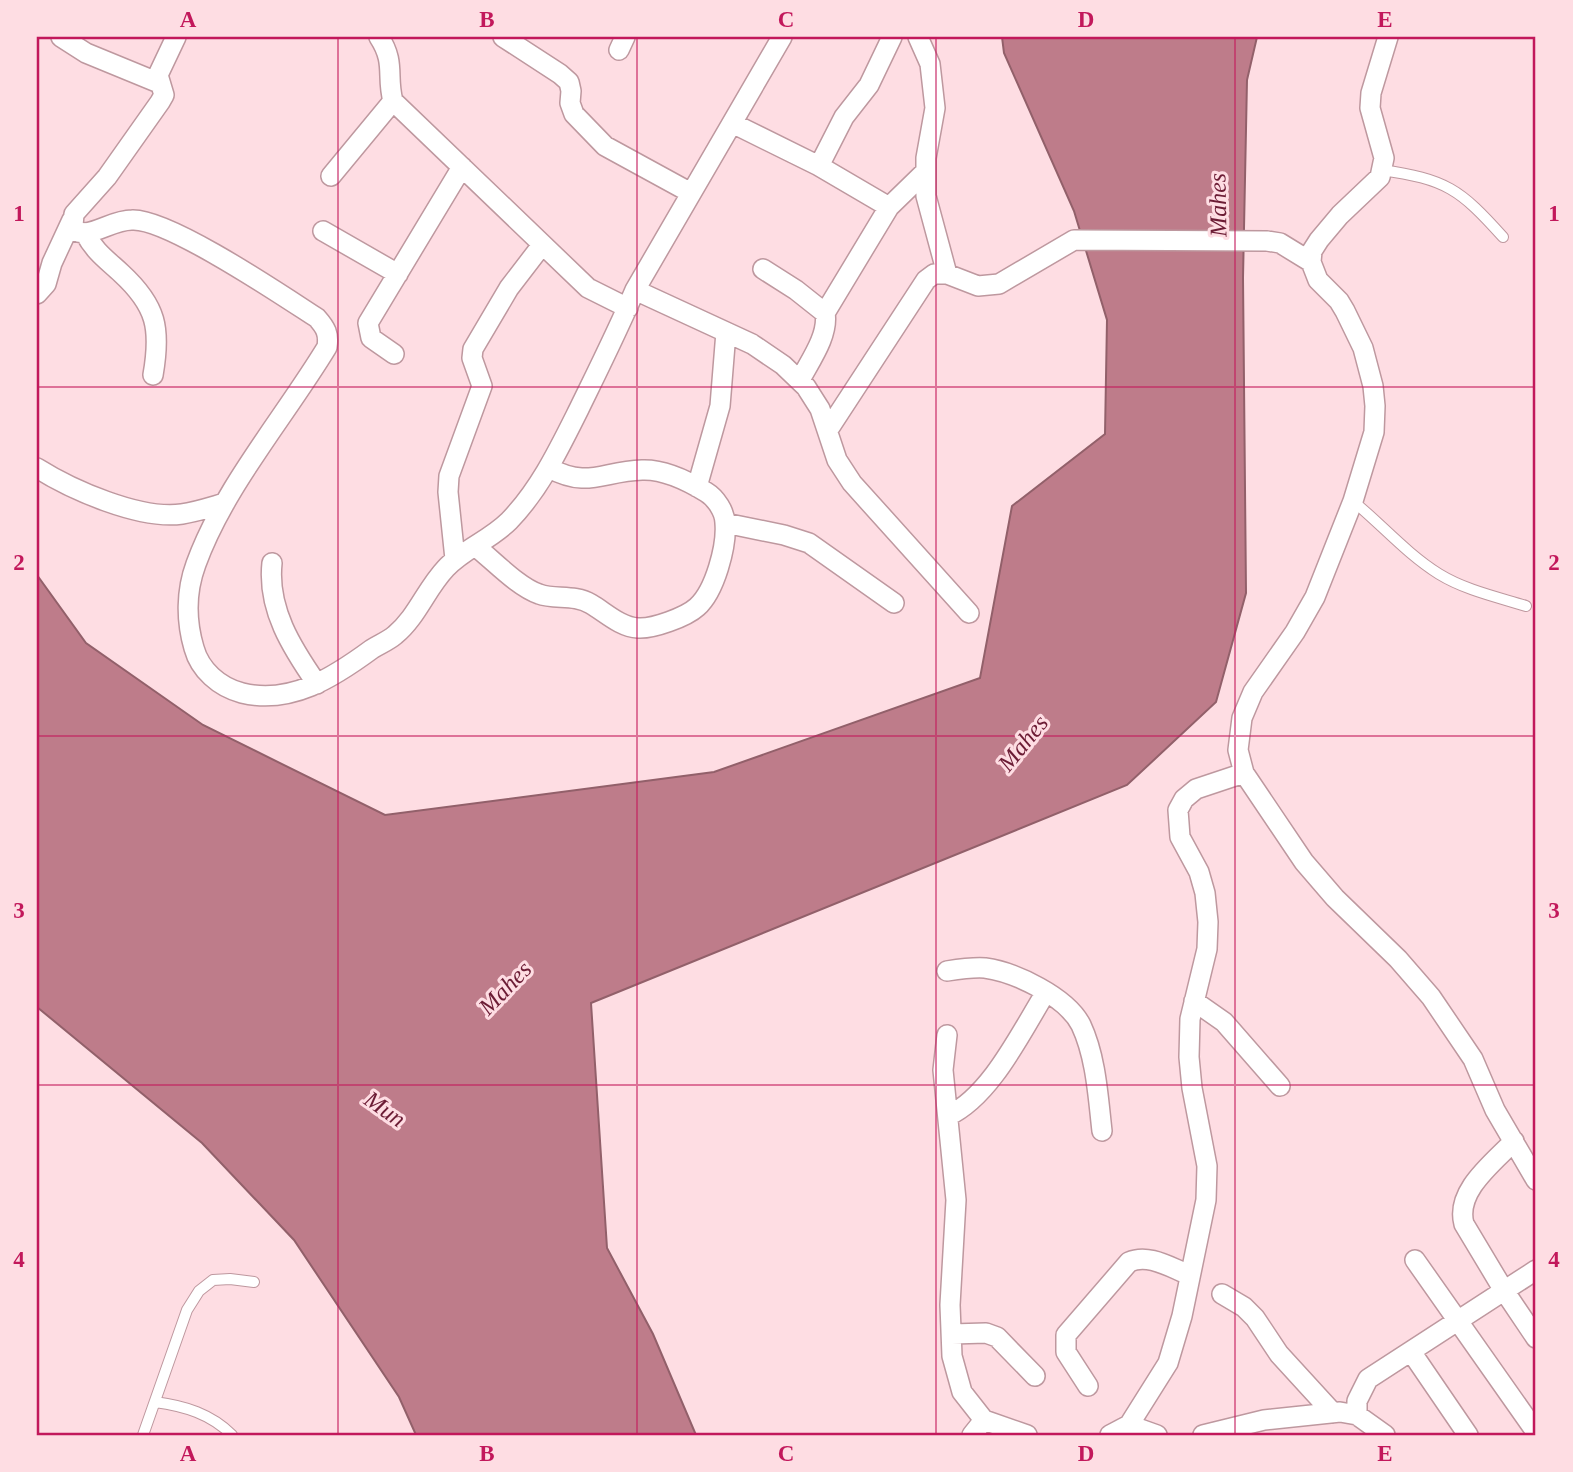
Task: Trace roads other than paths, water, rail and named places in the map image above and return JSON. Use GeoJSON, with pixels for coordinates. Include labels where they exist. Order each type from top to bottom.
{"type":"FeatureCollection","features":[{"type":"Feature","properties":{"kind":"street"},"geometry":{"type":"LineString","coordinates":[[61,37],[86,54],[159,83]]}},
{"type":"Feature","properties":{"kind":"street"},"geometry":{"type":"LineString","coordinates":[[37,294],[46,284],[52,263],[79,227],[81,204],[107,177],[164,95],[158,75],[176,37]]}},
{"type":"Feature","properties":{"kind":"street"},"geometry":{"type":"LineString","coordinates":[[379,37],[388,51],[391,64],[390,90],[393,101],[588,288],[631,299],[726,332],[752,344],[800,380],[820,409],[837,460],[852,483],[970,613]]}},
{"type":"Feature","properties":{"kind":"street"},"geometry":{"type":"LineString","coordinates":[[503,37],[569,82],[570,103],[574,114],[605,146],[691,193]]}},
{"type":"Feature","properties":{"kind":"street"},"geometry":{"type":"LineString","coordinates":[[79,227],[133,219],[153,222],[245,272],[317,318],[325,327],[329,337],[327,347],[225,503],[196,564],[188,602],[191,636],[199,660],[212,677],[234,691],[252,695],[294,693],[317,684],[398,632],[409,622],[437,577],[455,559],[509,521],[549,468],[631,299],[782,37]]}},
{"type":"Feature","properties":{"kind":"street"},"geometry":{"type":"LineString","coordinates":[[819,166],[850,107],[869,85],[892,37]]}},
{"type":"Feature","properties":{"kind":"street"},"geometry":{"type":"LineString","coordinates":[[918,37],[930,64],[935,108],[925,172],[926,196],[947,274]]}},
{"type":"Feature","properties":{"kind":"street"},"geometry":{"type":"LineString","coordinates":[[1388,37],[1371,93],[1370,108],[1384,158],[1380,177],[1340,215],[1319,240],[1312,251],[1311,262],[1318,279],[1339,301],[1363,348],[1373,386],[1374,432],[1353,501],[1305,617],[1253,692],[1242,719],[1238,750],[1244,774],[1304,862],[1431,997],[1473,1059],[1495,1110],[1536,1180]]}},
{"type":"Feature","properties":{"kind":"street"},"geometry":{"type":"LineString","coordinates":[[331,176],[393,101]]}},
{"type":"Feature","properties":{"kind":"street"},"geometry":{"type":"LineString","coordinates":[[732,123],[819,166],[889,208]]}},
{"type":"Feature","properties":{"kind":"street"},"geometry":{"type":"LineString","coordinates":[[394,354],[371,338],[368,323],[462,167]]}},
{"type":"Feature","properties":{"kind":"street"},"geometry":{"type":"LineString","coordinates":[[800,380],[824,331],[825,313],[889,208],[925,172]]}},
{"type":"Feature","properties":{"kind":"street"},"geometry":{"type":"LineString","coordinates":[[79,227],[99,255],[131,284],[149,308],[158,341],[153,375]]}},
{"type":"Feature","properties":{"kind":"street"},"geometry":{"type":"LineString","coordinates":[[323,231],[398,274]]}},
{"type":"Feature","properties":{"kind":"street"},"geometry":{"type":"LineString","coordinates":[[828,430],[926,280],[934,274],[947,274],[978,286],[999,284],[1074,240],[1267,241],[1280,243],[1311,262]]}},
{"type":"Feature","properties":{"kind":"street"},"geometry":{"type":"LineString","coordinates":[[455,559],[448,492],[449,476],[482,386],[472,358],[473,349],[509,288],[542,246]]}},
{"type":"Feature","properties":{"kind":"street"},"geometry":{"type":"LineString","coordinates":[[763,269],[825,313]]}},
{"type":"Feature","properties":{"kind":"street"},"geometry":{"type":"LineString","coordinates":[[697,487],[720,406],[726,332]]}},
{"type":"Feature","properties":{"kind":"street"},"geometry":{"type":"LineString","coordinates":[[37,468],[73,489],[137,510],[180,515],[225,503]]}},
{"type":"Feature","properties":{"kind":"street"},"geometry":{"type":"LineString","coordinates":[[475,546],[537,594],[580,599],[636,628],[654,626],[697,607],[711,589],[718,573],[725,523],[721,509],[710,494],[662,473],[642,470],[581,480],[565,477],[549,468]]}},
{"type":"Feature","properties":{"kind":"street"},"geometry":{"type":"LineString","coordinates":[[725,523],[810,543],[894,603]]}},
{"type":"Feature","properties":{"kind":"street"},"geometry":{"type":"LineString","coordinates":[[272,563],[276,608],[285,633],[317,684]]}},
{"type":"Feature","properties":{"kind":"street"},"geometry":{"type":"LineString","coordinates":[[1110,1435],[1129,1425],[1168,1363],[1182,1316],[1206,1200],[1207,1166],[1192,1088],[1189,1056],[1190,1019],[1207,949],[1208,922],[1205,893],[1199,872],[1180,837],[1178,810],[1184,799],[1196,789],[1244,774]]}},
{"type":"Feature","properties":{"kind":"street"},"geometry":{"type":"LineString","coordinates":[[947,971],[985,968],[1006,973],[1046,992],[1068,1007],[1080,1022],[1093,1062],[1102,1131]]}},
{"type":"Feature","properties":{"kind":"street"},"geometry":{"type":"LineString","coordinates":[[948,1116],[961,1110],[986,1086],[1046,992]]}},
{"type":"Feature","properties":{"kind":"street"},"geometry":{"type":"LineString","coordinates":[[1194,1001],[1224,1022],[1279,1086]]}},
{"type":"Feature","properties":{"kind":"street"},"geometry":{"type":"LineString","coordinates":[[947,1035],[943,1070],[956,1200],[950,1306],[953,1356],[962,1392],[978,1428],[1027,1435]]}},
{"type":"Feature","properties":{"kind":"street"},"geometry":{"type":"LineString","coordinates":[[1514,1141],[1472,1187],[1461,1213],[1464,1224],[1536,1338]]}},
{"type":"Feature","properties":{"kind":"street"},"geometry":{"type":"LineString","coordinates":[[1088,1386],[1066,1352],[1066,1335],[1129,1262],[1137,1258],[1148,1259],[1190,1275]]}},
{"type":"Feature","properties":{"kind":"street"},"geometry":{"type":"LineString","coordinates":[[1415,1260],[1536,1432]]}},
{"type":"Feature","properties":{"kind":"street"},"geometry":{"type":"LineString","coordinates":[[1357,1415],[1357,1401],[1368,1379],[1412,1353],[1503,1289],[1536,1270]]}},
{"type":"Feature","properties":{"kind":"street"},"geometry":{"type":"LineString","coordinates":[[1222,1294],[1244,1307],[1255,1318],[1279,1354],[1333,1413]]}},
{"type":"Feature","properties":{"kind":"street"},"geometry":{"type":"LineString","coordinates":[[952,1334],[986,1333],[997,1337],[1035,1376]]}},
{"type":"Feature","properties":{"kind":"street"},"geometry":{"type":"LineString","coordinates":[[1412,1353],[1468,1435]]}},
{"type":"Feature","properties":{"kind":"street"},"geometry":{"type":"LineString","coordinates":[[1203,1435],[1264,1420],[1333,1413],[1357,1415],[1385,1435]]}},
{"type":"Feature","properties":{"kind":"street"},"geometry":{"type":"LineString","coordinates":[[1129,1425],[1157,1435]]}},
{"type":"Feature","properties":{"kind":"lane"},"geometry":{"type":"LineString","coordinates":[[1381,170],[1436,180],[1474,205],[1503,237]]}},
{"type":"Feature","properties":{"kind":"lane"},"geometry":{"type":"LineString","coordinates":[[1353,501],[1411,554],[1441,576],[1468,588],[1525,606]]}},
{"type":"Feature","properties":{"kind":"lane"},"geometry":{"type":"LineString","coordinates":[[142,1435],[187,1310],[199,1291],[213,1280],[254,1282]]}},
{"type":"Feature","properties":{"kind":"lane"},"geometry":{"type":"LineString","coordinates":[[155,1402],[198,1411],[221,1424],[232,1435]]}},
{"type":"Feature","properties":{"kind":"water"},"geometry":{"type":"Polygon","coordinates":[[[1002,37],[1257,37],[1247,80],[1243,278],[1246,593],[1216,702],[1127,785],[591,1003],[607,1248],[653,1334],[696,1435],[416,1435],[399,1397],[294,1240],[202,1143],[37,1007],[37,575],[86,643],[203,725],[385,815],[714,772],[980,678],[1012,506],[1105,434],[1107,320],[1074,211],[1004,53],[1002,37]]]}},
{"type":"Feature","properties":{"kind":"water label","name":"Mahes"},"geometry":{"type":"Point","coordinates":[1218,205]}},
{"type":"Feature","properties":{"kind":"water label","name":"Mahes"},"geometry":{"type":"Point","coordinates":[1023,743]}},
{"type":"Feature","properties":{"kind":"water label","name":"Mahes"},"geometry":{"type":"Point","coordinates":[505,988]}},
{"type":"Feature","properties":{"kind":"water label","name":"Mun"},"geometry":{"type":"Point","coordinates":[385,1109]}}]}
